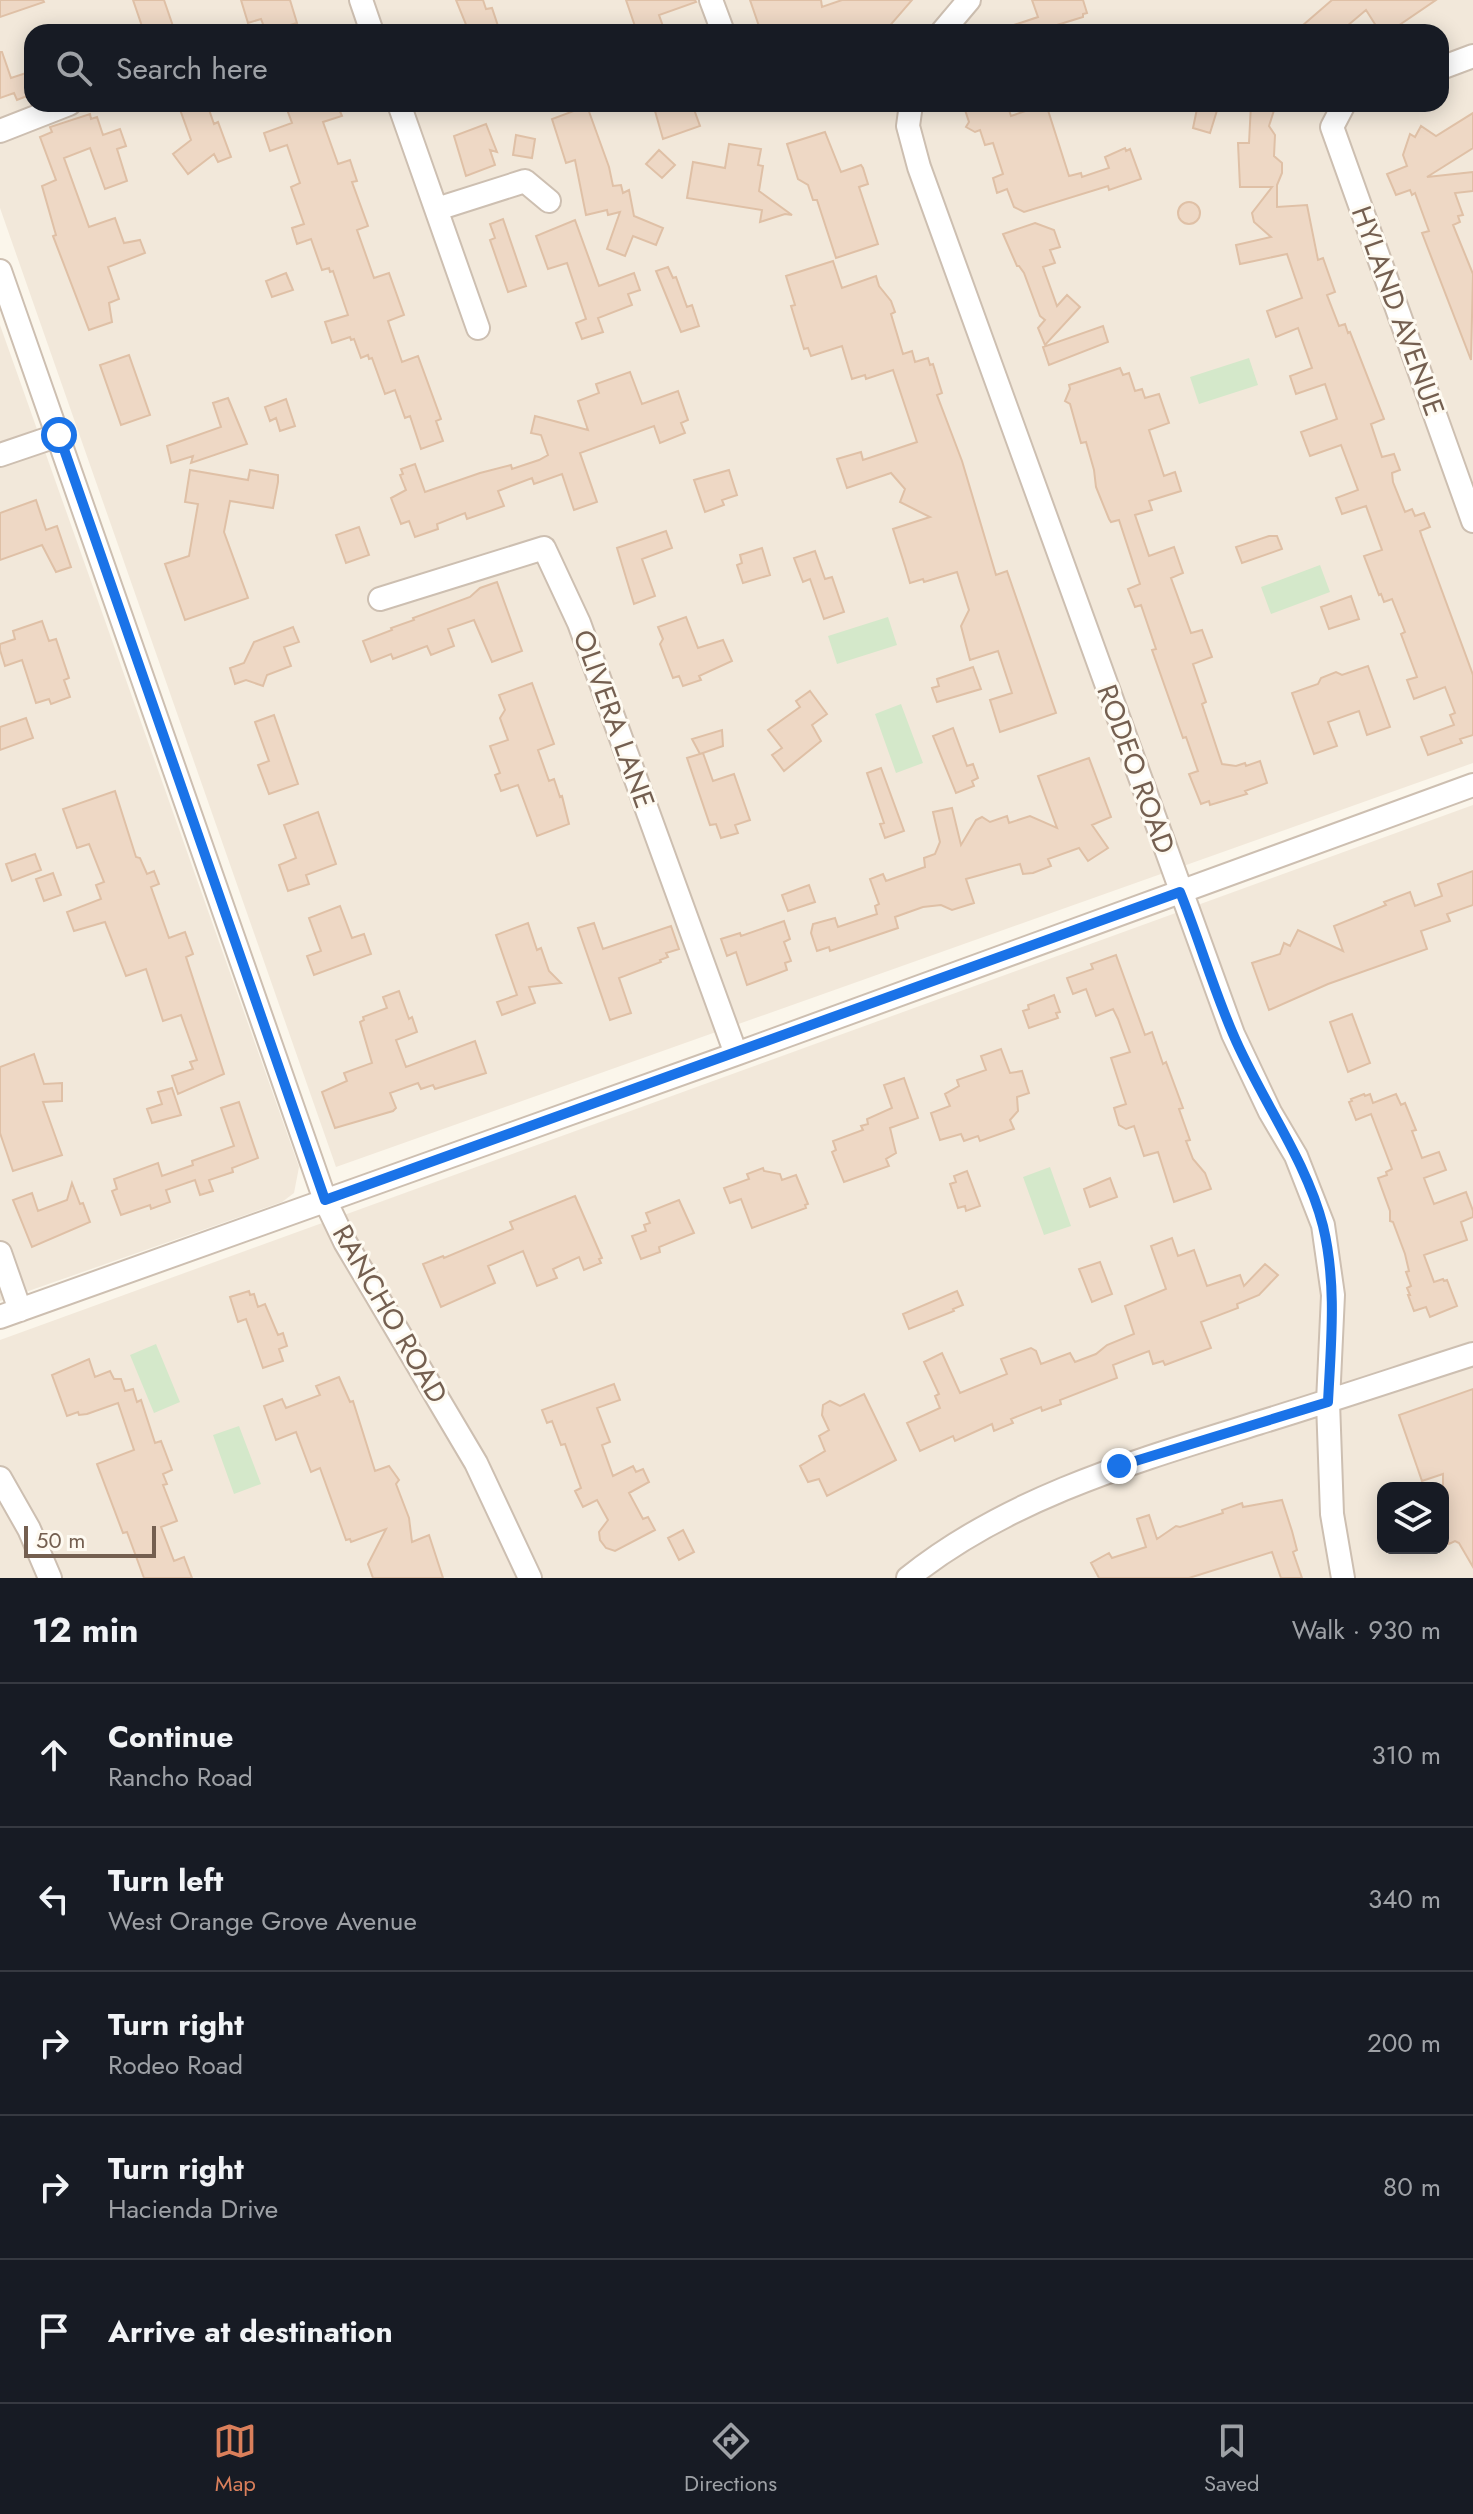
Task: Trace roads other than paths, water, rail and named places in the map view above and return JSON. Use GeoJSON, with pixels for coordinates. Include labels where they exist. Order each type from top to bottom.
{"type":"FeatureCollection","features":[{"type":"Feature","properties":{"kind":"street"},"geometry":{"type":"LineString","coordinates":[[361,0],[369,24]]}},
{"type":"Feature","properties":{"kind":"street"},"geometry":{"type":"LineString","coordinates":[[711,0],[720,24]]}},
{"type":"Feature","properties":{"kind":"street"},"geometry":{"type":"LineString","coordinates":[[949,24],[969,0]]}},
{"type":"Feature","properties":{"kind":"street"},"geometry":{"type":"LineString","coordinates":[[1449,65],[1473,56]]}},
{"type":"Feature","properties":{"kind":"street"},"geometry":{"type":"LineString","coordinates":[[0,131],[49,112]]}},
{"type":"Feature","properties":{"kind":"street"},"geometry":{"type":"LineString","coordinates":[[402,112],[478,328]]}},
{"type":"Feature","properties":{"kind":"street","name":"RODEO ROAD"},"geometry":{"type":"LineString","coordinates":[[910,112],[908,126],[919,167],[1180,892],[1233,1034],[1270,1112],[1296,1156],[1323,1225],[1333,1295],[1328,1402],[1332,1514],[1343,1578]]}},
{"type":"Feature","properties":{"kind":"street","name":"HYLAND AVENUE"},"geometry":{"type":"LineString","coordinates":[[1340,112],[1332,127],[1473,521]]}},
{"type":"Feature","properties":{"kind":"street"},"geometry":{"type":"LineString","coordinates":[[437,209],[525,181],[549,201]]}},
{"type":"Feature","properties":{"kind":"street","name":"RANCHO ROAD"},"geometry":{"type":"LineString","coordinates":[[0,271],[325,1200],[345,1242],[476,1463],[530,1578]]}},
{"type":"Feature","properties":{"kind":"street"},"geometry":{"type":"LineString","coordinates":[[0,455],[59,435]]}},
{"type":"Feature","properties":{"kind":"street","name":"OLIVERA LANE"},"geometry":{"type":"LineString","coordinates":[[380,599],[544,548],[579,623],[736,1054]]}},
{"type":"Feature","properties":{"kind":"street"},"geometry":{"type":"LineString","coordinates":[[0,1253],[10,1313],[736,1054],[1473,785]]}},
{"type":"Feature","properties":{"kind":"street"},"geometry":{"type":"LineString","coordinates":[[908,1578],[930,1560],[1039,1500],[1119,1466],[1473,1354]]}},
{"type":"Feature","properties":{"kind":"street"},"geometry":{"type":"LineString","coordinates":[[0,1478],[29,1529],[50,1578]]}}]}
